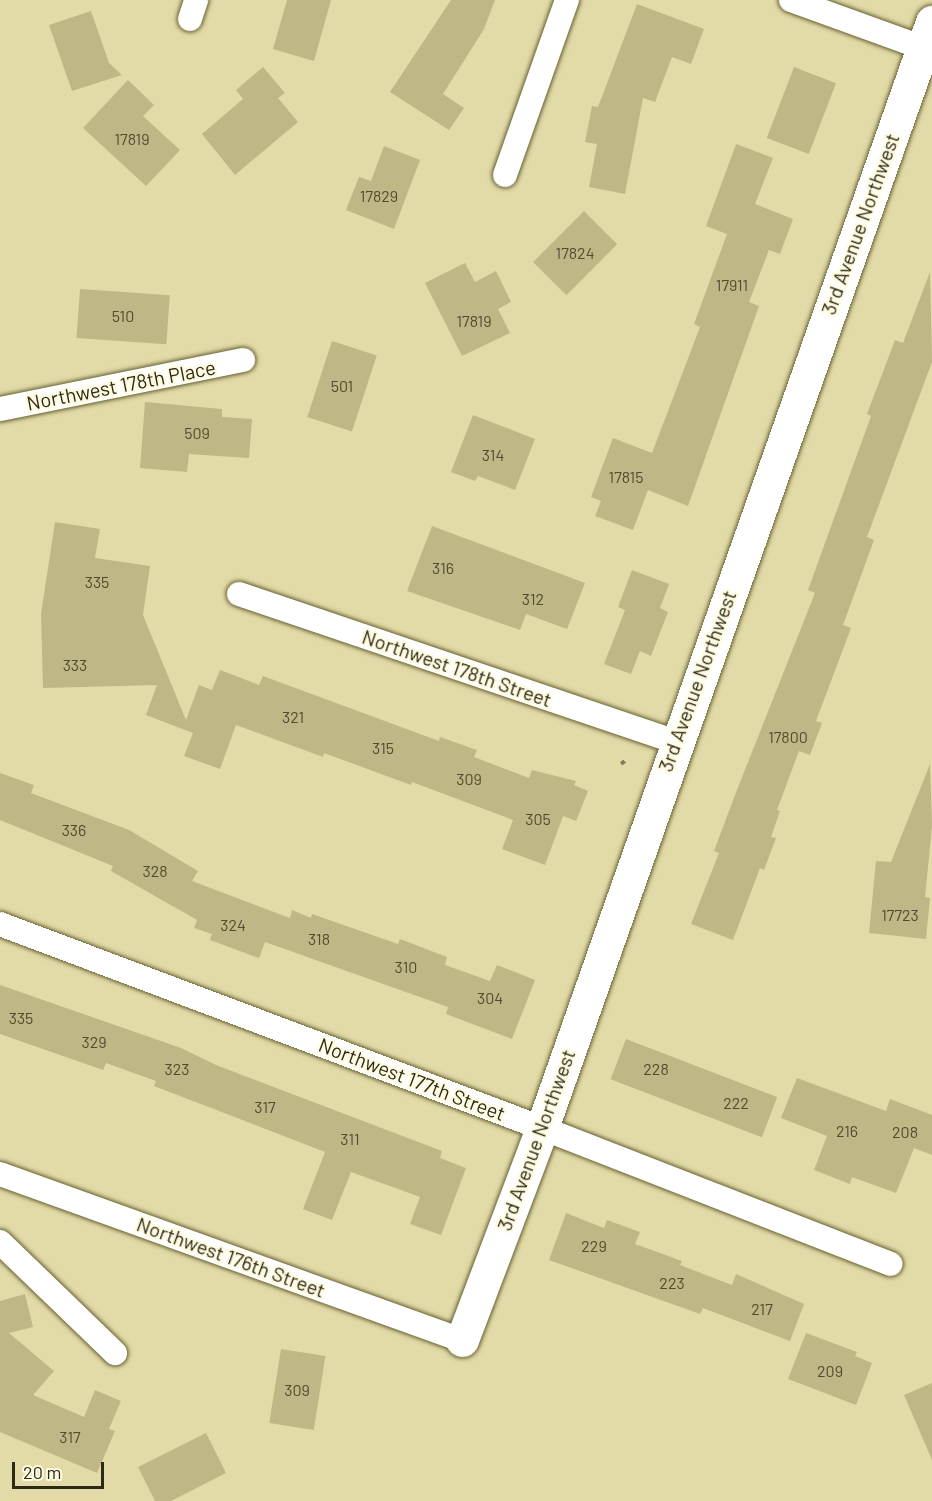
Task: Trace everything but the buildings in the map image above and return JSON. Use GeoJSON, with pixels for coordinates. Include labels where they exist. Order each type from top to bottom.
{"type":"FeatureCollection","features":[{"type":"Feature","properties":{"kind":"street"},"geometry":{"type":"LineString","coordinates":[[505,175],[567,0]]}},
{"type":"Feature","properties":{"kind":"street"},"geometry":{"type":"LineString","coordinates":[[791,0],[929,40]]}},
{"type":"Feature","properties":{"kind":"street","name":"3rd Avenue Northwest"},"geometry":{"type":"LineString","coordinates":[[462,1340],[542,1128],[676,742],[929,40]]}},
{"type":"Feature","properties":{"kind":"street","name":"Northwest 178th Place"},"geometry":{"type":"LineString","coordinates":[[0,409],[243,360]]}},
{"type":"Feature","properties":{"kind":"street","name":"Northwest 178th Street"},"geometry":{"type":"LineString","coordinates":[[239,594],[676,742]]}},
{"type":"Feature","properties":{"kind":"street","name":"Northwest 177th Street"},"geometry":{"type":"LineString","coordinates":[[0,924],[542,1128],[890,1264]]}},
{"type":"Feature","properties":{"kind":"street","name":"Northwest 176th Street"},"geometry":{"type":"LineString","coordinates":[[0,1174],[462,1340]]}},
{"type":"Feature","properties":{"kind":"street"},"geometry":{"type":"LineString","coordinates":[[0,1242],[115,1353]]}},
{"type":"Feature","properties":{"kind":"path"},"geometry":{"type":"LineString","coordinates":[[621,764],[626,760]]}}]}
